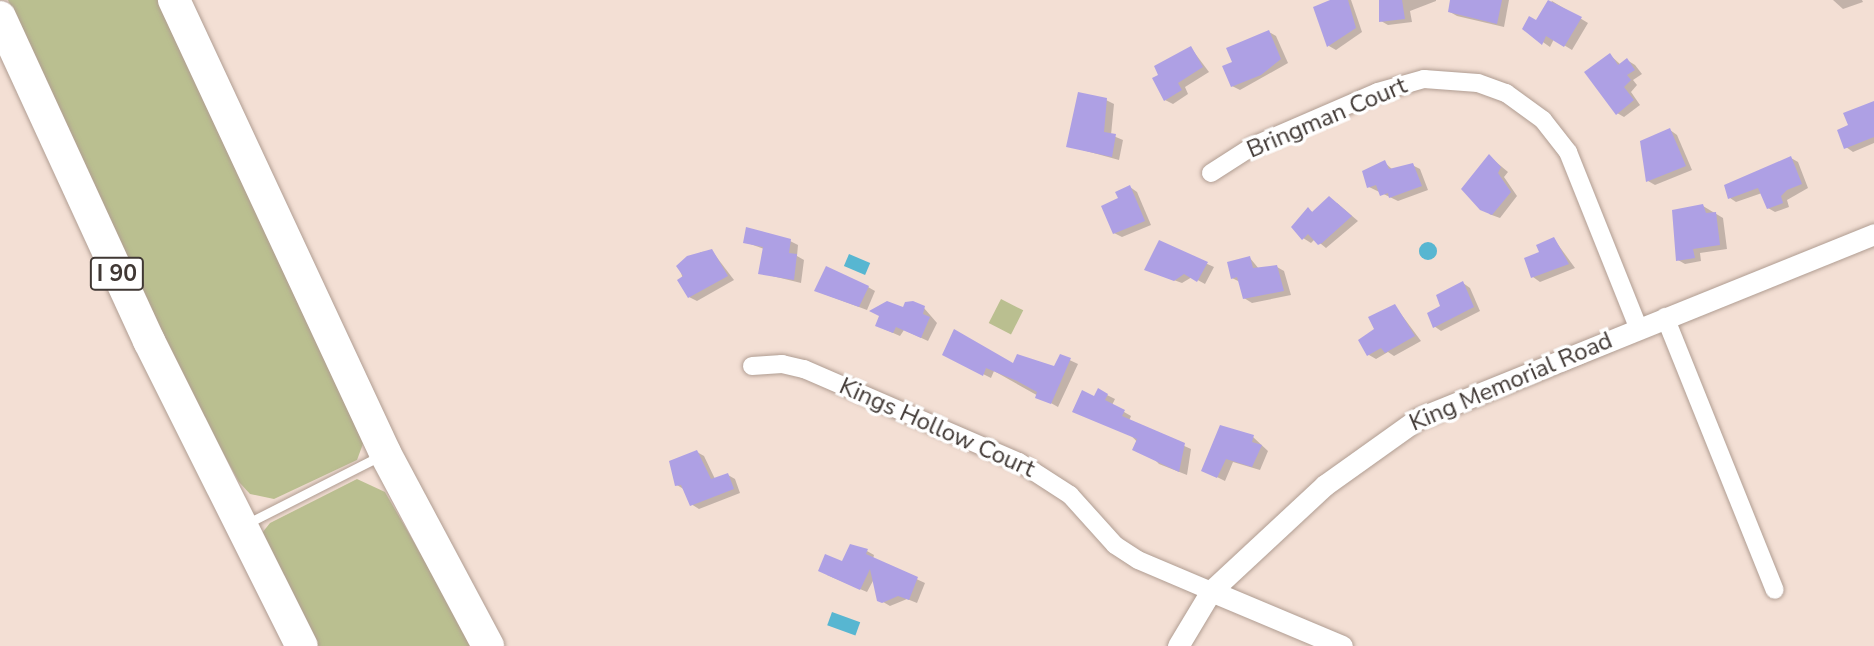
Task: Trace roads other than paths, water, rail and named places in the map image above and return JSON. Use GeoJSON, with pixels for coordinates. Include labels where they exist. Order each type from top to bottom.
{"type":"FeatureCollection","features":[{"type":"Feature","properties":{"kind":"highway"},"geometry":{"type":"LineString","coordinates":[[174,0],[385,453],[488,646]]}},
{"type":"Feature","properties":{"kind":"highway","name":"I 90"},"geometry":{"type":"LineString","coordinates":[[0,17],[149,341],[302,646]]}},
{"type":"Feature","properties":{"kind":"street","name":"Bringman Court"},"geometry":{"type":"LineString","coordinates":[[1211,173],[1253,146],[1378,92],[1424,79],[1478,83],[1506,93],[1543,120],[1568,152],[1639,327]]}},
{"type":"Feature","properties":{"kind":"street","name":"King Memorial Road"},"geometry":{"type":"LineString","coordinates":[[1178,646],[1211,591],[1325,485],[1419,418],[1874,234]]}},
{"type":"Feature","properties":{"kind":"street"},"geometry":{"type":"LineString","coordinates":[[1665,317],[1775,590]]}},
{"type":"Feature","properties":{"kind":"street","name":"Kings Hollow Court"},"geometry":{"type":"LineString","coordinates":[[752,366],[782,364],[804,369],[1019,462],[1070,495],[1115,545],[1138,561],[1211,591]]}},
{"type":"Feature","properties":{"kind":"street"},"geometry":{"type":"LineString","coordinates":[[1211,591],[1342,646]]}},
{"type":"Feature","properties":{"kind":"lane"},"geometry":{"type":"LineString","coordinates":[[240,527],[385,453]]}},
{"type":"Feature","properties":{"kind":"water"},"geometry":{"type":"Polygon","coordinates":[[[1428,242],[1434,245],[1437,251],[1434,257],[1428,260],[1422,257],[1419,251],[1422,245],[1428,242]]]}},
{"type":"Feature","properties":{"kind":"water"},"geometry":{"type":"Polygon","coordinates":[[[849,254],[870,263],[865,275],[844,266],[849,254]]]}},
{"type":"Feature","properties":{"kind":"water"},"geometry":{"type":"Polygon","coordinates":[[[832,612],[860,622],[855,635],[827,625],[832,612]]]}}]}
